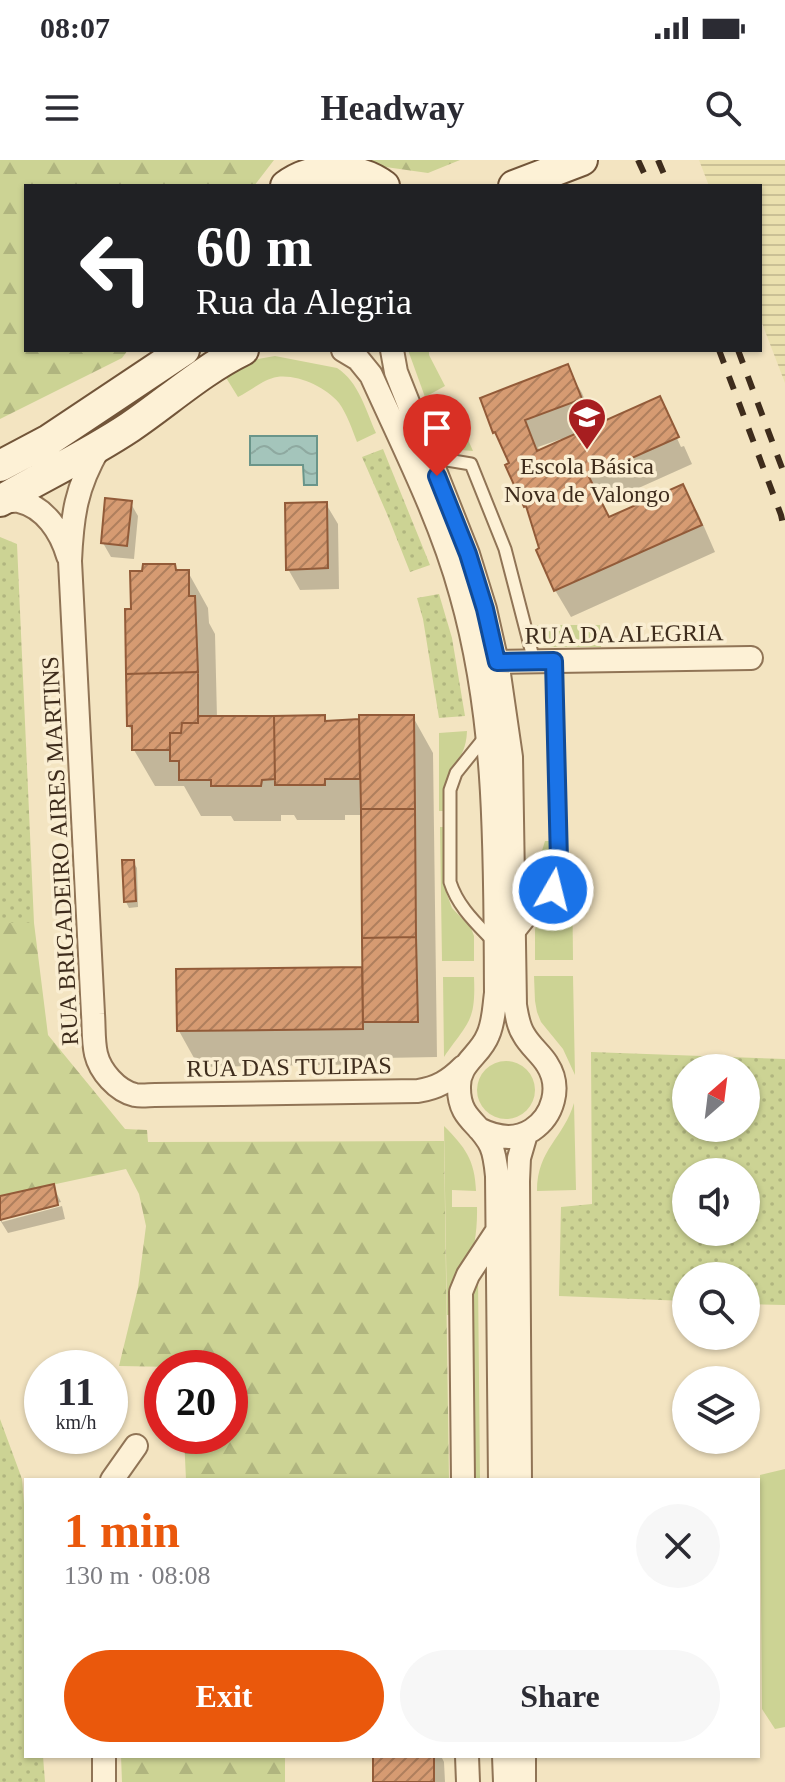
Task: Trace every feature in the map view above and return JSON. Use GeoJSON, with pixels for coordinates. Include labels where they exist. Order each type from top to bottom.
{"type":"FeatureCollection","features":[{"type":"Feature","properties":{"kind":"main road"},"geometry":{"type":"LineString","coordinates":[[519,184],[582,160]]}},
{"type":"Feature","properties":{"kind":"main road"},"geometry":{"type":"LineString","coordinates":[[288,184],[318,172],[348,171],[381,184]]}},
{"type":"Feature","properties":{"kind":"main road"},"geometry":{"type":"LineString","coordinates":[[0,466],[70,427],[181,352]]}},
{"type":"Feature","properties":{"kind":"main road"},"geometry":{"type":"LineString","coordinates":[[0,502],[33,496],[73,463],[240,352]]}},
{"type":"Feature","properties":{"kind":"street"},"geometry":{"type":"LineString","coordinates":[[346,352],[358,359],[371,375],[444,543],[461,594],[473,643],[487,733],[505,941],[518,1021],[524,1036],[548,1066],[554,1081],[554,1097],[549,1112],[539,1125],[526,1134],[510,1138],[494,1136],[450,1105],[418,1091]]}},
{"type":"Feature","properties":{"kind":"street"},"geometry":{"type":"LineString","coordinates":[[392,352],[396,372],[468,554],[485,609],[497,662],[511,757],[505,941],[488,1036],[450,1081],[418,1091]]}},
{"type":"Feature","properties":{"kind":"street","name":"RUA BRIGADEIRO AIRES MARTINS"},"geometry":{"type":"LineString","coordinates":[[100,446],[79,489],[70,561],[96,1054],[103,1070],[125,1091],[136,1095],[161,1095]]}},
{"type":"Feature","properties":{"kind":"street"},"geometry":{"type":"LineString","coordinates":[[31,450],[27,471],[33,496]]}},
{"type":"Feature","properties":{"kind":"street","name":"RUA BRIGADEIRO AIRES MARTINS"},"geometry":{"type":"LineString","coordinates":[[33,496],[63,540],[70,561]]}},
{"type":"Feature","properties":{"kind":"street","name":"RUA DA ALEGRIA"},"geometry":{"type":"LineString","coordinates":[[497,662],[751,658]]}},
{"type":"Feature","properties":{"kind":"street"},"geometry":{"type":"LineString","coordinates":[[480,1049],[495,1043],[510,1042],[525,1045],[538,1054]]}},
{"type":"Feature","properties":{"kind":"street"},"geometry":{"type":"LineString","coordinates":[[463,1067],[459,1077],[460,1103],[491,1145],[497,1176],[500,1478]]}},
{"type":"Feature","properties":{"kind":"street","name":"RUA DAS TULIPAS"},"geometry":{"type":"LineString","coordinates":[[161,1095],[418,1091]]}},
{"type":"Feature","properties":{"kind":"street"},"geometry":{"type":"LineString","coordinates":[[520,1478],[518,1181],[519,1158],[526,1134]]}},
{"type":"Feature","properties":{"kind":"street"},"geometry":{"type":"LineString","coordinates":[[463,1478],[461,1292],[468,1275],[497,1231]]}},
{"type":"Feature","properties":{"kind":"street"},"geometry":{"type":"LineString","coordinates":[[113,1478],[136,1446]]}},
{"type":"Feature","properties":{"kind":"street"},"geometry":{"type":"LineString","coordinates":[[104,1758],[104,1782]]}},
{"type":"Feature","properties":{"kind":"street"},"geometry":{"type":"LineString","coordinates":[[467,1758],[468,1782]]}},
{"type":"Feature","properties":{"kind":"street"},"geometry":{"type":"LineString","coordinates":[[504,1758],[505,1782]]}},
{"type":"Feature","properties":{"kind":"street"},"geometry":{"type":"LineString","coordinates":[[524,1758],[524,1782]]}},
{"type":"Feature","properties":{"kind":"lane"},"geometry":{"type":"LineString","coordinates":[[429,457],[471,464],[544,661],[558,878],[553,890],[505,941],[461,907],[450,882],[450,790],[456,773],[487,733]]}},
{"type":"Feature","properties":{"kind":"shaded area"},"geometry":{"type":"Polygon","coordinates":[[[699,160],[785,160],[785,383],[762,323],[762,184],[708,184],[699,160]]]}},
{"type":"Feature","properties":{"kind":"green space"},"geometry":{"type":"Polygon","coordinates":[[[0,160],[274,160],[256,184],[24,184],[24,352],[126,352],[122,358],[0,419],[0,160]]]}},
{"type":"Feature","properties":{"kind":"green space"},"geometry":{"type":"Polygon","coordinates":[[[336,160],[460,160],[428,173],[336,160]]]}},
{"type":"Feature","properties":{"kind":"green space"},"geometry":{"type":"Polygon","coordinates":[[[409,352],[429,352],[445,386],[425,397],[409,352]]]}},
{"type":"Feature","properties":{"kind":"green space"},"geometry":{"type":"Polygon","coordinates":[[[275,356],[337,368],[345,374],[365,406],[376,433],[357,442],[339,403],[327,392],[302,380],[272,378],[238,397],[225,376],[258,359],[275,356]]]}},
{"type":"Feature","properties":{"kind":"green space"},"geometry":{"type":"Polygon","coordinates":[[[457,415],[473,451],[449,449],[437,424],[457,415]]]}},
{"type":"Feature","properties":{"kind":"green space"},"geometry":{"type":"Polygon","coordinates":[[[383,449],[430,565],[410,572],[362,457],[383,449]]]}},
{"type":"Feature","properties":{"kind":"green space"},"geometry":{"type":"Polygon","coordinates":[[[0,537],[17,544],[34,923],[0,923],[0,537]]]}},
{"type":"Feature","properties":{"kind":"green space"},"geometry":{"type":"Polygon","coordinates":[[[439,594],[452,638],[465,716],[439,718],[417,598],[439,594]]]}},
{"type":"Feature","properties":{"kind":"green space"},"geometry":{"type":"Polygon","coordinates":[[[537,625],[600,625],[601,647],[545,647],[537,625]]]}},
{"type":"Feature","properties":{"kind":"green space"},"geometry":{"type":"Polygon","coordinates":[[[467,731],[464,748],[445,785],[444,811],[439,811],[439,733],[467,731]]]}},
{"type":"Feature","properties":{"kind":"green space"},"geometry":{"type":"Polygon","coordinates":[[[440,827],[443,827],[445,889],[452,908],[471,928],[474,961],[442,961],[440,827]]]}},
{"type":"Feature","properties":{"kind":"green space"},"geometry":{"type":"Polygon","coordinates":[[[545,841],[551,841],[550,879],[534,904],[533,880],[545,841]]]}},
{"type":"Feature","properties":{"kind":"green space"},"geometry":{"type":"Polygon","coordinates":[[[564,862],[572,862],[573,960],[535,960],[535,929],[560,892],[564,862]]]}},
{"type":"Feature","properties":{"kind":"green space"},"geometry":{"type":"Polygon","coordinates":[[[0,923],[34,923],[48,1035],[125,1129],[147,1130],[148,1142],[444,1141],[449,1478],[186,1478],[185,1454],[248,1454],[248,1350],[144,1350],[144,1366],[128,1366],[128,1350],[123,1350],[138,1288],[146,1226],[139,1194],[126,1169],[0,1196],[0,923]]]}},
{"type":"Feature","properties":{"kind":"green space"},"geometry":{"type":"Polygon","coordinates":[[[534,976],[573,976],[575,1075],[563,1049],[541,1022],[535,1001],[534,976]]]}},
{"type":"Feature","properties":{"kind":"green space"},"geometry":{"type":"Polygon","coordinates":[[[443,977],[474,977],[474,1004],[469,1021],[444,1057],[443,977]]]}},
{"type":"Feature","properties":{"kind":"green space"},"geometry":{"type":"Polygon","coordinates":[[[591,1052],[672,1055],[672,1142],[760,1142],[760,1058],[785,1059],[785,1305],[760,1304],[760,1262],[672,1262],[672,1300],[559,1296],[561,1207],[592,1204],[591,1052]]]}},
{"type":"Feature","properties":{"kind":"green space"},"geometry":{"type":"Polygon","coordinates":[[[506,1061],[527,1069],[535,1090],[527,1111],[506,1119],[485,1111],[477,1090],[485,1069],[506,1061]]]}},
{"type":"Feature","properties":{"kind":"green space"},"geometry":{"type":"Polygon","coordinates":[[[574,1103],[576,1190],[537,1191],[541,1164],[574,1103]]]}},
{"type":"Feature","properties":{"kind":"green space"},"geometry":{"type":"Polygon","coordinates":[[[444,1126],[468,1155],[475,1180],[476,1191],[452,1190],[452,1207],[477,1207],[473,1249],[454,1315],[447,1315],[444,1126]]]}},
{"type":"Feature","properties":{"kind":"green space"},"geometry":{"type":"Polygon","coordinates":[[[478,1278],[480,1478],[471,1478],[469,1295],[478,1278]]]}},
{"type":"Feature","properties":{"kind":"green space"},"geometry":{"type":"Polygon","coordinates":[[[0,1419],[22,1479],[24,1504],[24,1758],[43,1758],[45,1782],[0,1782],[0,1419]]]}},
{"type":"Feature","properties":{"kind":"green space"},"geometry":{"type":"Polygon","coordinates":[[[785,1469],[785,1727],[775,1729],[762,1709],[760,1475],[785,1469]]]}},
{"type":"Feature","properties":{"kind":"green space"},"geometry":{"type":"Polygon","coordinates":[[[121,1758],[285,1758],[285,1782],[122,1782],[121,1758]]]}},
{"type":"Feature","properties":{"kind":"water"},"geometry":{"type":"Polygon","coordinates":[[[250,436],[317,436],[317,485],[304,485],[303,465],[250,465],[250,436]]]}},
{"type":"Feature","properties":{"kind":"building"},"geometry":{"type":"Polygon","coordinates":[[[568,364],[582,399],[525,420],[537,451],[660,396],[679,437],[589,477],[609,517],[683,484],[702,525],[554,591],[536,550],[539,548],[526,506],[505,465],[509,463],[480,398],[568,364]]]}},
{"type":"Feature","properties":{"kind":"building"},"geometry":{"type":"Polygon","coordinates":[[[105,498],[132,501],[127,546],[101,543],[105,498]]]}},
{"type":"Feature","properties":{"kind":"building"},"geometry":{"type":"Polygon","coordinates":[[[327,502],[328,568],[286,570],[285,503],[327,502]]]}},
{"type":"Feature","properties":{"kind":"building"},"geometry":{"type":"Polygon","coordinates":[[[143,564],[175,564],[176,570],[189,570],[189,596],[195,596],[198,672],[126,674],[125,609],[131,609],[130,571],[142,571],[143,564]]]}},
{"type":"Feature","properties":{"kind":"building"},"geometry":{"type":"Polygon","coordinates":[[[198,672],[198,723],[182,723],[181,733],[170,733],[170,750],[132,750],[132,726],[127,726],[126,674],[198,672]]]}},
{"type":"Feature","properties":{"kind":"building"},"geometry":{"type":"Polygon","coordinates":[[[325,715],[325,721],[359,719],[360,779],[325,779],[325,785],[275,785],[274,716],[325,715]]]}},
{"type":"Feature","properties":{"kind":"building"},"geometry":{"type":"Polygon","coordinates":[[[359,715],[414,715],[415,809],[361,809],[359,715]]]}},
{"type":"Feature","properties":{"kind":"building"},"geometry":{"type":"Polygon","coordinates":[[[198,716],[274,716],[275,779],[262,780],[261,786],[211,786],[211,780],[179,780],[179,761],[170,761],[170,733],[181,733],[182,723],[198,723],[198,716]]]}},
{"type":"Feature","properties":{"kind":"building"},"geometry":{"type":"Polygon","coordinates":[[[361,809],[415,809],[416,937],[362,938],[361,809]]]}},
{"type":"Feature","properties":{"kind":"building"},"geometry":{"type":"Polygon","coordinates":[[[122,860],[134,860],[136,901],[124,902],[122,860]]]}},
{"type":"Feature","properties":{"kind":"building"},"geometry":{"type":"Polygon","coordinates":[[[416,937],[418,1022],[363,1022],[362,938],[416,937]]]}},
{"type":"Feature","properties":{"kind":"building"},"geometry":{"type":"Polygon","coordinates":[[[362,967],[363,1029],[177,1031],[176,969],[362,967]]]}},
{"type":"Feature","properties":{"kind":"building"},"geometry":{"type":"Polygon","coordinates":[[[54,1184],[58,1205],[0,1220],[0,1196],[54,1184]]]}},
{"type":"Feature","properties":{"kind":"building"},"geometry":{"type":"Polygon","coordinates":[[[373,1758],[434,1758],[434,1782],[373,1782],[373,1758]]]}},
{"type":"Feature","properties":{"kind":"railway"},"geometry":{"type":"LineString","coordinates":[[638,160],[649,184]]}},
{"type":"Feature","properties":{"kind":"railway"},"geometry":{"type":"LineString","coordinates":[[658,160],[668,184]]}},
{"type":"Feature","properties":{"kind":"railway"},"geometry":{"type":"LineString","coordinates":[[720,352],[785,533]]}},
{"type":"Feature","properties":{"kind":"railway"},"geometry":{"type":"LineString","coordinates":[[739,352],[785,476]]}},
{"type":"Feature","properties":{"kind":"place","name":"Escola Básica Nova de Valongo"},"geometry":{"type":"Point","coordinates":[587,451]}},
{"type":"Feature","properties":{"kind":"route"},"geometry":{"type":"LineString","coordinates":[[437,476],[468,554],[497,662],[554,661],[559,861],[558,878],[553,890]]}}]}
